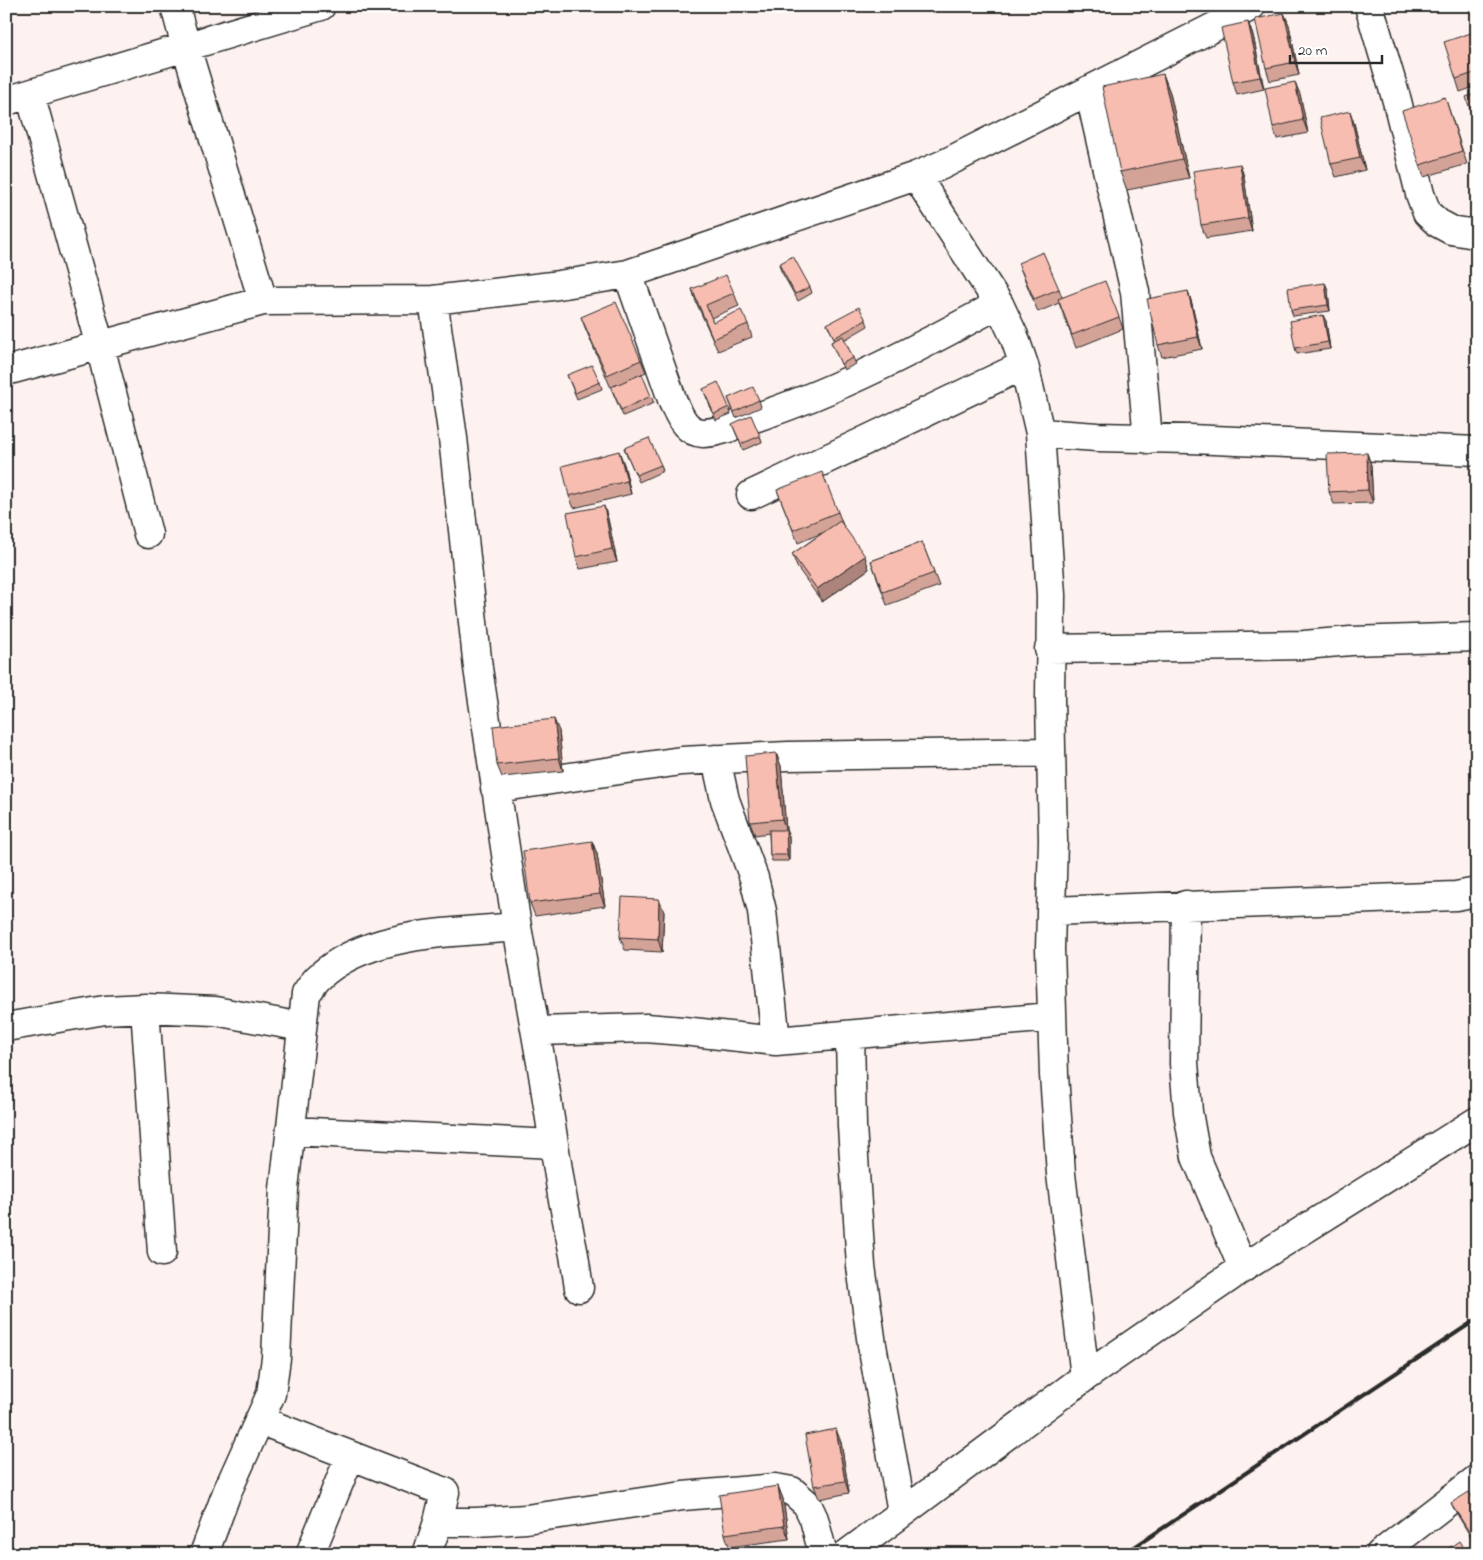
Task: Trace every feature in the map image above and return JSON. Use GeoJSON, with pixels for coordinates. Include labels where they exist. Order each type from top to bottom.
{"type":"FeatureCollection","features":[{"type":"Feature","properties":{"kind":"street"},"geometry":{"type":"LineString","coordinates":[[175,6],[263,301]]}},
{"type":"Feature","properties":{"kind":"street"},"geometry":{"type":"LineString","coordinates":[[148,534],[100,346],[18,98],[321,6]]}},
{"type":"Feature","properties":{"kind":"street"},"geometry":{"type":"LineString","coordinates":[[6,371],[263,301],[433,300],[552,286],[628,274],[916,176],[942,165],[1216,26],[1251,6]]}},
{"type":"Feature","properties":{"kind":"street"},"geometry":{"type":"LineString","coordinates":[[1369,6],[1397,101],[1420,194],[1427,213],[1438,223],[1451,230],[1469,233],[1477,232]]}},
{"type":"Feature","properties":{"kind":"street"},"geometry":{"type":"LineString","coordinates":[[1090,90],[1135,292],[1148,439]]}},
{"type":"Feature","properties":{"kind":"street"},"geometry":{"type":"LineString","coordinates":[[916,176],[999,304],[1014,336],[1024,365],[1040,433],[1051,594],[1053,842],[1051,1017],[1061,1174],[1085,1377]]}},
{"type":"Feature","properties":{"kind":"street"},"geometry":{"type":"LineString","coordinates":[[628,274],[682,422],[690,430],[702,433],[722,429],[780,410],[843,384],[918,348],[999,304]]}},
{"type":"Feature","properties":{"kind":"street"},"geometry":{"type":"LineString","coordinates":[[433,300],[453,438],[478,668],[495,788],[579,1288]]}},
{"type":"Feature","properties":{"kind":"street"},"geometry":{"type":"LineString","coordinates":[[751,495],[1024,365]]}},
{"type":"Feature","properties":{"kind":"street"},"geometry":{"type":"LineString","coordinates":[[1040,433],[1097,437],[1477,451]]}},
{"type":"Feature","properties":{"kind":"street"},"geometry":{"type":"LineString","coordinates":[[1050,649],[1304,645],[1351,641],[1477,637]]}},
{"type":"Feature","properties":{"kind":"street"},"geometry":{"type":"LineString","coordinates":[[495,788],[681,761],[788,756],[1051,752]]}},
{"type":"Feature","properties":{"kind":"street"},"geometry":{"type":"LineString","coordinates":[[716,759],[725,800],[754,878],[762,911],[776,1041]]}},
{"type":"Feature","properties":{"kind":"street"},"geometry":{"type":"LineString","coordinates":[[1051,911],[1456,896],[1477,892]]}},
{"type":"Feature","properties":{"kind":"street"},"geometry":{"type":"LineString","coordinates":[[1186,905],[1184,1063],[1188,1112],[1196,1157],[1243,1268]]}},
{"type":"Feature","properties":{"kind":"street"},"geometry":{"type":"LineString","coordinates":[[204,1554],[226,1492],[271,1394],[276,1358],[284,1189],[306,994],[317,979],[341,961],[372,946],[416,936],[517,926]]}},
{"type":"Feature","properties":{"kind":"street"},"geometry":{"type":"LineString","coordinates":[[6,1027],[106,1010],[145,1008],[215,1011],[302,1026]]}},
{"type":"Feature","properties":{"kind":"street"},"geometry":{"type":"LineString","coordinates":[[145,1008],[162,1252]]}},
{"type":"Feature","properties":{"kind":"street"},"geometry":{"type":"LineString","coordinates":[[536,1031],[646,1028],[776,1041],[1051,1017]]}},
{"type":"Feature","properties":{"kind":"street"},"geometry":{"type":"LineString","coordinates":[[850,1036],[852,1126],[861,1266],[874,1354],[902,1512]]}},
{"type":"Feature","properties":{"kind":"street"},"geometry":{"type":"LineString","coordinates":[[847,1554],[1085,1377],[1243,1268],[1477,1121]]}},
{"type":"Feature","properties":{"kind":"street"},"geometry":{"type":"LineString","coordinates":[[290,1131],[554,1144]]}},
{"type":"Feature","properties":{"kind":"street"},"geometry":{"type":"LineString","coordinates":[[259,1420],[445,1492],[438,1522],[427,1554]]}},
{"type":"Feature","properties":{"kind":"street"},"geometry":{"type":"LineString","coordinates":[[310,1554],[350,1456]]}},
{"type":"Feature","properties":{"kind":"street"},"geometry":{"type":"LineString","coordinates":[[1380,1554],[1477,1480]]}},
{"type":"Feature","properties":{"kind":"street"},"geometry":{"type":"LineString","coordinates":[[438,1522],[526,1519],[683,1496],[775,1488],[792,1491],[807,1504],[814,1519],[823,1554]]}},
{"type":"Feature","properties":{"kind":"building"},"geometry":{"type":"Polygon","coordinates":[[[1284,13],[1295,62],[1266,68],[1255,19],[1284,13]]]}},
{"type":"Feature","properties":{"kind":"building"},"geometry":{"type":"Polygon","coordinates":[[[1248,22],[1260,77],[1233,82],[1221,28],[1248,22]]]}},
{"type":"Feature","properties":{"kind":"building"},"geometry":{"type":"Polygon","coordinates":[[[1477,31],[1477,72],[1456,79],[1444,42],[1477,31]]]}},
{"type":"Feature","properties":{"kind":"building"},"geometry":{"type":"Polygon","coordinates":[[[1163,74],[1182,159],[1120,172],[1102,87],[1163,74]]]}},
{"type":"Feature","properties":{"kind":"building"},"geometry":{"type":"Polygon","coordinates":[[[1295,82],[1303,120],[1273,127],[1265,88],[1295,82]]]}},
{"type":"Feature","properties":{"kind":"building"},"geometry":{"type":"Polygon","coordinates":[[[1477,93],[1477,131],[1466,97],[1477,93]]]}},
{"type":"Feature","properties":{"kind":"building"},"geometry":{"type":"Polygon","coordinates":[[[1445,97],[1462,151],[1420,165],[1402,111],[1445,97]]]}},
{"type":"Feature","properties":{"kind":"building"},"geometry":{"type":"Polygon","coordinates":[[[1350,111],[1360,158],[1331,164],[1320,118],[1350,111]]]}},
{"type":"Feature","properties":{"kind":"building"},"geometry":{"type":"Polygon","coordinates":[[[1240,164],[1248,218],[1201,225],[1193,171],[1240,164]]]}},
{"type":"Feature","properties":{"kind":"building"},"geometry":{"type":"Polygon","coordinates":[[[1043,252],[1059,289],[1034,299],[1018,263],[1043,252]]]}},
{"type":"Feature","properties":{"kind":"building"},"geometry":{"type":"Polygon","coordinates":[[[793,256],[810,287],[795,294],[779,264],[793,256]]]}},
{"type":"Feature","properties":{"kind":"building"},"geometry":{"type":"Polygon","coordinates":[[[726,275],[734,293],[706,305],[713,322],[741,310],[748,324],[713,339],[692,289],[726,275]]]}},
{"type":"Feature","properties":{"kind":"building"},"geometry":{"type":"Polygon","coordinates":[[[1105,281],[1119,317],[1072,335],[1058,299],[1105,281]]]}},
{"type":"Feature","properties":{"kind":"building"},"geometry":{"type":"Polygon","coordinates":[[[1325,283],[1328,305],[1291,310],[1288,288],[1325,283]]]}},
{"type":"Feature","properties":{"kind":"building"},"geometry":{"type":"Polygon","coordinates":[[[1188,291],[1198,337],[1158,345],[1147,299],[1188,291]]]}},
{"type":"Feature","properties":{"kind":"building"},"geometry":{"type":"Polygon","coordinates":[[[616,302],[641,360],[607,375],[581,317],[616,302]]]}},
{"type":"Feature","properties":{"kind":"building"},"geometry":{"type":"Polygon","coordinates":[[[859,307],[866,320],[834,338],[827,324],[859,307]]]}},
{"type":"Feature","properties":{"kind":"building"},"geometry":{"type":"Polygon","coordinates":[[[1323,315],[1328,342],[1295,348],[1290,321],[1323,315]]]}},
{"type":"Feature","properties":{"kind":"building"},"geometry":{"type":"Polygon","coordinates":[[[843,336],[853,358],[841,364],[831,342],[843,336]]]}},
{"type":"Feature","properties":{"kind":"building"},"geometry":{"type":"Polygon","coordinates":[[[592,365],[600,382],[575,393],[567,375],[592,365]]]}},
{"type":"Feature","properties":{"kind":"building"},"geometry":{"type":"Polygon","coordinates":[[[642,374],[651,396],[621,410],[611,387],[642,374]]]}},
{"type":"Feature","properties":{"kind":"building"},"geometry":{"type":"Polygon","coordinates":[[[718,382],[729,407],[714,414],[703,389],[718,382]]]}},
{"type":"Feature","properties":{"kind":"building"},"geometry":{"type":"Polygon","coordinates":[[[753,387],[759,400],[734,412],[728,398],[753,387]]]}},
{"type":"Feature","properties":{"kind":"building"},"geometry":{"type":"Polygon","coordinates":[[[751,415],[760,436],[741,444],[732,424],[751,415]]]}},
{"type":"Feature","properties":{"kind":"building"},"geometry":{"type":"Polygon","coordinates":[[[649,438],[661,465],[636,475],[624,448],[649,438]]]}},
{"type":"Feature","properties":{"kind":"building"},"geometry":{"type":"Polygon","coordinates":[[[619,451],[627,481],[569,496],[562,466],[619,451]]]}},
{"type":"Feature","properties":{"kind":"building"},"geometry":{"type":"Polygon","coordinates":[[[1367,453],[1368,490],[1329,492],[1327,454],[1367,453]]]}},
{"type":"Feature","properties":{"kind":"building"},"geometry":{"type":"Polygon","coordinates":[[[822,472],[838,512],[793,530],[777,490],[822,472]]]}},
{"type":"Feature","properties":{"kind":"building"},"geometry":{"type":"Polygon","coordinates":[[[604,506],[612,549],[576,557],[567,513],[604,506]]]}},
{"type":"Feature","properties":{"kind":"building"},"geometry":{"type":"Polygon","coordinates":[[[840,521],[865,556],[817,589],[792,554],[840,521]]]}},
{"type":"Feature","properties":{"kind":"building"},"geometry":{"type":"Polygon","coordinates":[[[922,542],[934,573],[883,592],[871,561],[922,542]]]}},
{"type":"Feature","properties":{"kind":"building"},"geometry":{"type":"Polygon","coordinates":[[[554,719],[559,758],[497,765],[493,726],[554,719]]]}},
{"type":"Feature","properties":{"kind":"building"},"geometry":{"type":"Polygon","coordinates":[[[776,753],[782,819],[750,822],[745,756],[776,753]]]}},
{"type":"Feature","properties":{"kind":"building"},"geometry":{"type":"Polygon","coordinates":[[[769,830],[786,830],[787,855],[770,855],[769,830]]]}},
{"type":"Feature","properties":{"kind":"building"},"geometry":{"type":"Polygon","coordinates":[[[592,841],[600,894],[530,903],[523,851],[592,841]]]}},
{"type":"Feature","properties":{"kind":"building"},"geometry":{"type":"Polygon","coordinates":[[[622,897],[659,899],[658,939],[620,937],[622,897]]]}},
{"type":"Feature","properties":{"kind":"building"},"geometry":{"type":"Polygon","coordinates":[[[836,1429],[845,1481],[814,1486],[805,1435],[836,1429]]]}},
{"type":"Feature","properties":{"kind":"building"},"geometry":{"type":"Polygon","coordinates":[[[778,1486],[784,1526],[725,1534],[719,1495],[778,1486]]]}},
{"type":"Feature","properties":{"kind":"building"},"geometry":{"type":"Polygon","coordinates":[[[1469,1492],[1477,1504],[1477,1536],[1473,1538],[1451,1503],[1469,1492]]]}},
{"type":"Feature","properties":{"kind":"building"},"geometry":{"type":"Polygon","coordinates":[[[1459,1541],[1467,1554],[1442,1554],[1442,1553],[1459,1541]]]}},
{"type":"Feature","properties":{"kind":"railway"},"geometry":{"type":"LineString","coordinates":[[1124,1554],[1477,1319]]}}]}
